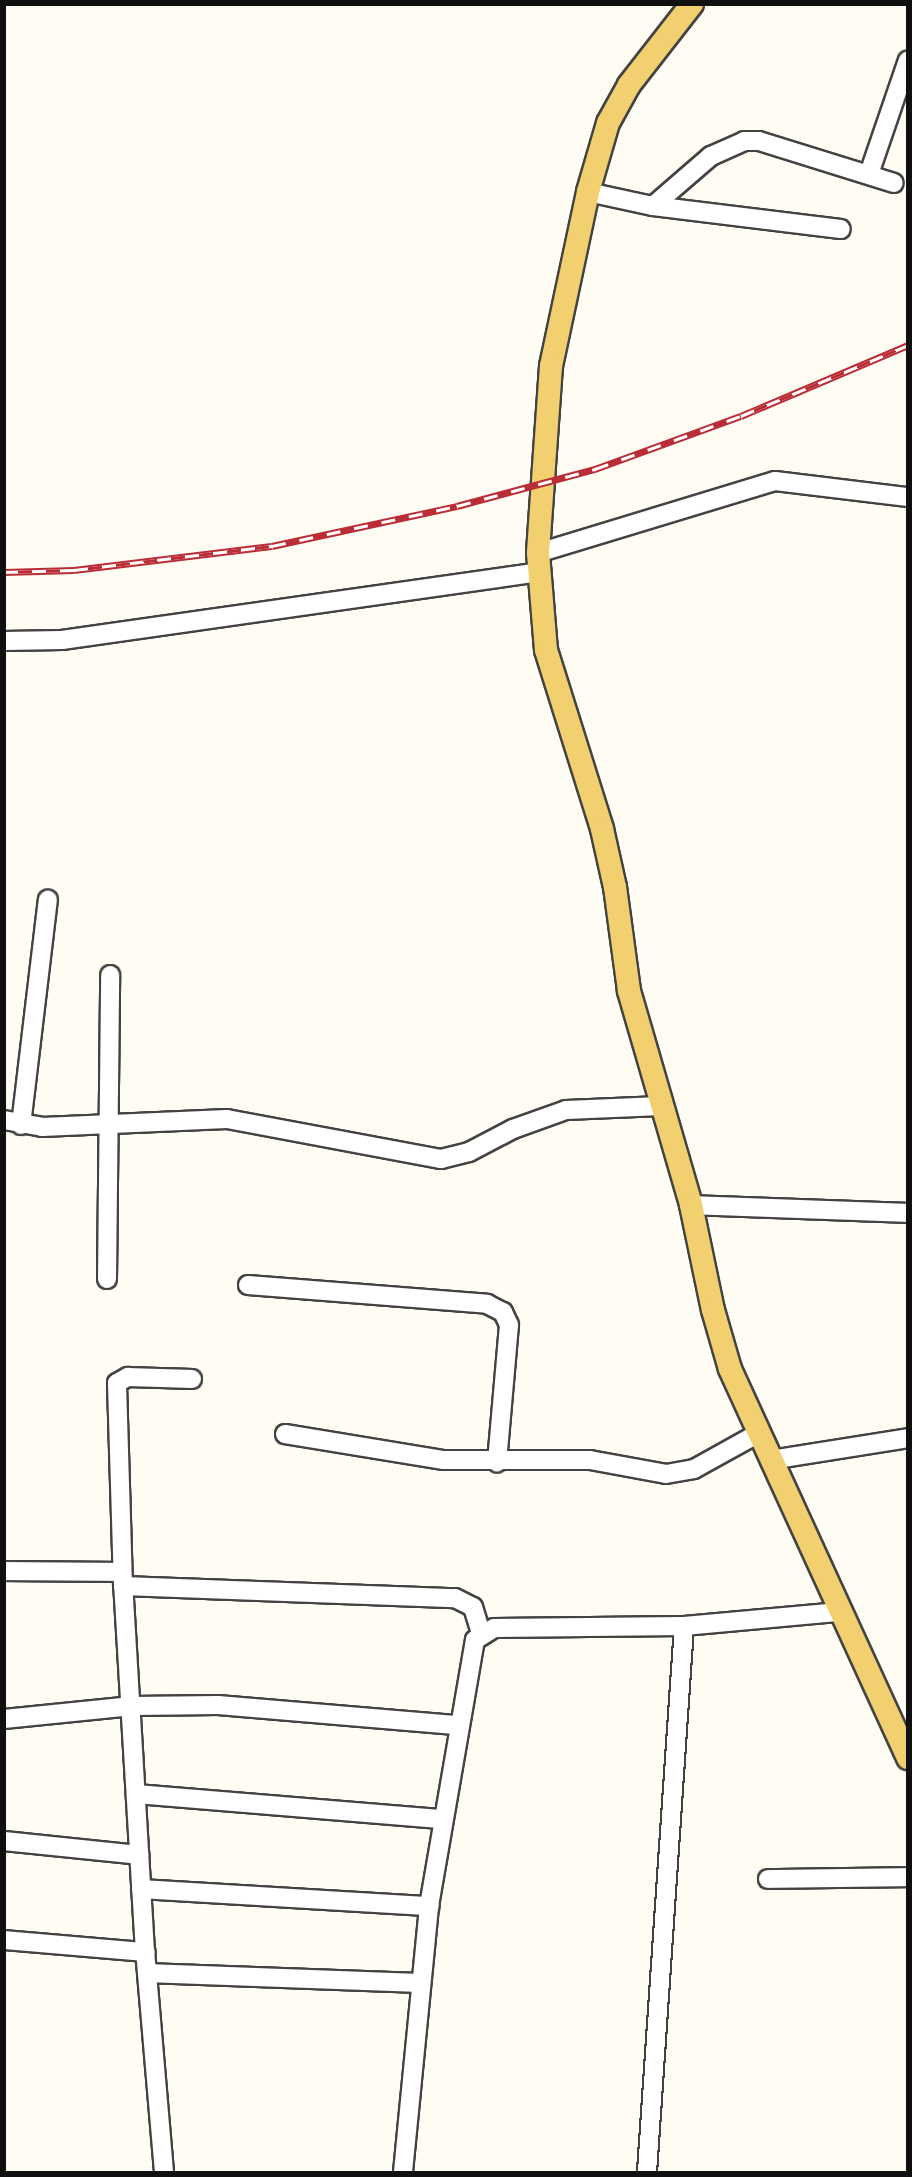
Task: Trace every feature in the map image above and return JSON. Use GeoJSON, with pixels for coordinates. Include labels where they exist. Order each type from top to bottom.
{"type":"FeatureCollection","features":[{"type":"Feature","properties":{"kind":"main road"},"geometry":{"type":"LineString","coordinates":[[692,4],[629,85],[608,123],[588,192],[551,366],[539,562],[546,650],[602,829],[615,887],[629,991],[691,1205],[712,1310],[730,1369],[839,1612],[908,1758]]}},
{"type":"Feature","properties":{"kind":"street"},"geometry":{"type":"LineString","coordinates":[[869,174],[908,60]]}},
{"type":"Feature","properties":{"kind":"street"},"geometry":{"type":"LineString","coordinates":[[653,206],[711,156],[744,141],[759,141],[894,183]]}},
{"type":"Feature","properties":{"kind":"street"},"geometry":{"type":"LineString","coordinates":[[588,192],[653,206],[841,229]]}},
{"type":"Feature","properties":{"kind":"street"},"geometry":{"type":"LineString","coordinates":[[4,641],[62,640],[539,562],[775,481],[908,497]]}},
{"type":"Feature","properties":{"kind":"street"},"geometry":{"type":"LineString","coordinates":[[48,900],[13,1123],[42,1128],[108,1122],[227,1119],[441,1159],[469,1152],[513,1129],[566,1110],[661,1106]]}},
{"type":"Feature","properties":{"kind":"street"},"geometry":{"type":"LineString","coordinates":[[107,1279],[110,975]]}},
{"type":"Feature","properties":{"kind":"street"},"geometry":{"type":"LineString","coordinates":[[691,1205],[908,1213]]}},
{"type":"Feature","properties":{"kind":"street"},"geometry":{"type":"LineString","coordinates":[[248,1285],[487,1305],[503,1312],[510,1325],[497,1462]]}},
{"type":"Feature","properties":{"kind":"street"},"geometry":{"type":"LineString","coordinates":[[164,2172],[145,1952],[132,1706],[122,1579],[117,1383],[128,1377],[192,1379]]}},
{"type":"Feature","properties":{"kind":"street"},"geometry":{"type":"LineString","coordinates":[[285,1434],[444,1460],[497,1462],[590,1460],[653,1473],[681,1473],[759,1433]]}},
{"type":"Feature","properties":{"kind":"street"},"geometry":{"type":"LineString","coordinates":[[771,1460],[908,1438]]}},
{"type":"Feature","properties":{"kind":"street"},"geometry":{"type":"LineString","coordinates":[[4,1571],[455,1598],[473,1607],[481,1633]]}},
{"type":"Feature","properties":{"kind":"street"},"geometry":{"type":"LineString","coordinates":[[403,2172],[418,1983],[429,1906],[471,1650],[481,1633],[494,1628],[684,1626],[839,1612]]}},
{"type":"Feature","properties":{"kind":"street"},"geometry":{"type":"LineString","coordinates":[[647,2172],[684,1626]]}},
{"type":"Feature","properties":{"kind":"street"},"geometry":{"type":"LineString","coordinates":[[4,1719],[132,1706],[218,1705],[458,1725]]}},
{"type":"Feature","properties":{"kind":"street"},"geometry":{"type":"LineString","coordinates":[[136,1794],[442,1819]]}},
{"type":"Feature","properties":{"kind":"street"},"geometry":{"type":"LineString","coordinates":[[4,1841],[139,1855]]}},
{"type":"Feature","properties":{"kind":"street"},"geometry":{"type":"LineString","coordinates":[[768,1879],[908,1877]]}},
{"type":"Feature","properties":{"kind":"street"},"geometry":{"type":"LineString","coordinates":[[141,1889],[429,1906]]}},
{"type":"Feature","properties":{"kind":"street"},"geometry":{"type":"LineString","coordinates":[[4,1940],[145,1952]]}},
{"type":"Feature","properties":{"kind":"street"},"geometry":{"type":"LineString","coordinates":[[148,1972],[418,1983]]}},
{"type":"Feature","properties":{"kind":"railway"},"geometry":{"type":"LineString","coordinates":[[4,572],[74,570],[272,546],[457,506],[595,469],[741,416],[908,345]]}}]}
